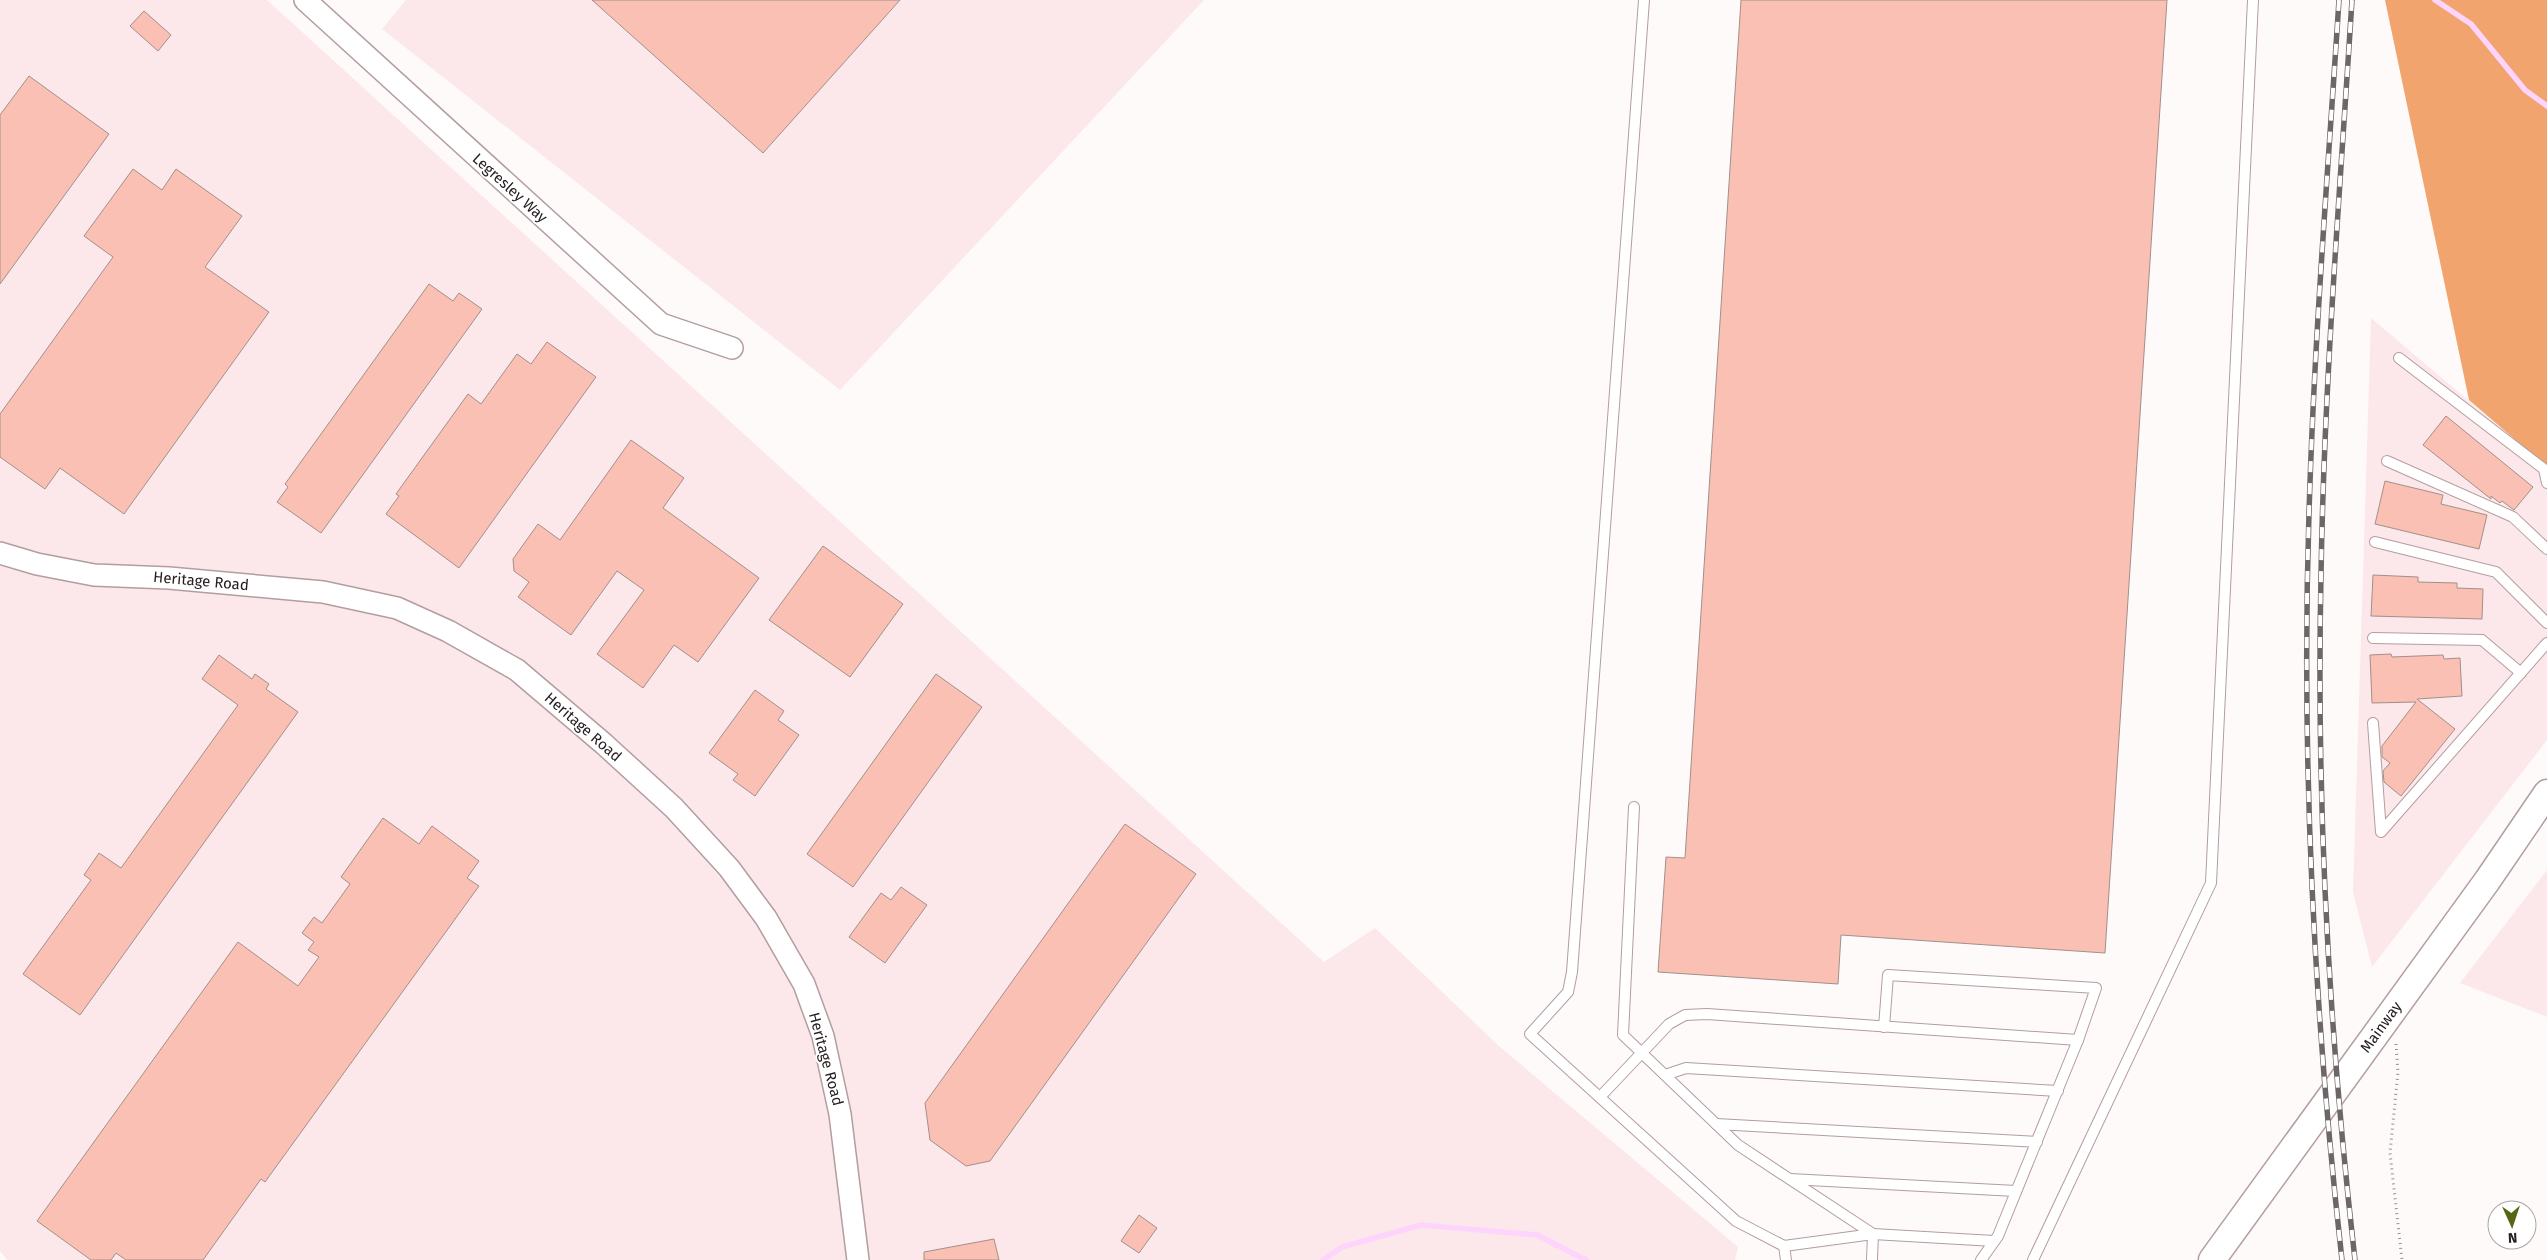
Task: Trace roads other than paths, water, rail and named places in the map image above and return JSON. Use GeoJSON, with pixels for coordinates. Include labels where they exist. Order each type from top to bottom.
{"type":"FeatureCollection","features":[{"type":"Feature","properties":{"kind":"street","name":"Legresley Way"},"geometry":{"type":"LineString","coordinates":[[305,0],[661,324],[732,348]]}},
{"type":"Feature","properties":{"kind":"street","name":"Heritage Road"},"geometry":{"type":"LineString","coordinates":[[0,553],[37,564],[94,575],[169,578],[323,592],[388,606],[448,631],[517,670],[604,744],[674,808],[730,868],[766,918],[804,984],[823,1036],[840,1114],[858,1260]]}},
{"type":"Feature","properties":{"kind":"street","name":"Mainway"},"geometry":{"type":"LineString","coordinates":[[2212,1260],[2547,793]]}},
{"type":"Feature","properties":{"kind":"lane"},"geometry":{"type":"LineString","coordinates":[[1644,0],[1572,972],[1568,992],[1530,1034],[1736,1221],[1784,1246],[1872,1234],[1994,1241]]}},
{"type":"Feature","properties":{"kind":"lane"},"geometry":{"type":"LineString","coordinates":[[2033,1260],[2211,883],[2253,0]]}},
{"type":"Feature","properties":{"kind":"lane"},"geometry":{"type":"LineString","coordinates":[[2399,358],[2544,469],[2547,483]]}},
{"type":"Feature","properties":{"kind":"lane"},"geometry":{"type":"LineString","coordinates":[[2387,461],[2513,517],[2547,549]]}},
{"type":"Feature","properties":{"kind":"lane"},"geometry":{"type":"LineString","coordinates":[[2375,542],[2496,572],[2547,623]]}},
{"type":"Feature","properties":{"kind":"lane"},"geometry":{"type":"LineString","coordinates":[[2373,638],[2482,640],[2521,673]]}},
{"type":"Feature","properties":{"kind":"lane"},"geometry":{"type":"LineString","coordinates":[[2373,723],[2381,832],[2547,643]]}},
{"type":"Feature","properties":{"kind":"lane"},"geometry":{"type":"LineString","coordinates":[[1634,807],[1623,1035],[1738,1145],[1872,1234]]}},
{"type":"Feature","properties":{"kind":"lane"},"geometry":{"type":"LineString","coordinates":[[1884,1027],[1888,974],[2096,988],[2078,1040],[2037,1142],[1994,1241],[1980,1260]]}},
{"type":"Feature","properties":{"kind":"lane"},"geometry":{"type":"LineString","coordinates":[[1600,1097],[1669,1024],[1685,1015],[1707,1014],[2078,1040]]}},
{"type":"Feature","properties":{"kind":"lane"},"geometry":{"type":"LineString","coordinates":[[1665,1075],[1686,1068],[2058,1091]]}},
{"type":"Feature","properties":{"kind":"lane"},"geometry":{"type":"LineString","coordinates":[[1716,1124],[2037,1142]]}},
{"type":"Feature","properties":{"kind":"lane"},"geometry":{"type":"LineString","coordinates":[[1790,1179],[2016,1191]]}},
{"type":"Feature","properties":{"kind":"lane"},"geometry":{"type":"LineString","coordinates":[[1872,1234],[1872,1260]]}},
{"type":"Feature","properties":{"kind":"lane"},"geometry":{"type":"LineString","coordinates":[[1784,1246],[1786,1260]]}},
{"type":"Feature","properties":{"kind":"waterway"},"geometry":{"type":"LineString","coordinates":[[2435,0],[2471,24],[2525,90],[2547,106]]}},
{"type":"Feature","properties":{"kind":"waterway"},"geometry":{"type":"LineString","coordinates":[[1323,1260],[1342,1247],[1421,1225],[1537,1235],[1586,1260]]}},
{"type":"Feature","properties":{"kind":"railway"},"geometry":{"type":"LineString","coordinates":[[2339,0],[2311,449],[2307,700],[2312,887],[2317,980],[2332,1167],[2342,1260]]}},
{"type":"Feature","properties":{"kind":"railway"},"geometry":{"type":"LineString","coordinates":[[2352,0],[2325,432],[2320,662],[2326,919],[2338,1090],[2355,1260]]}}]}
